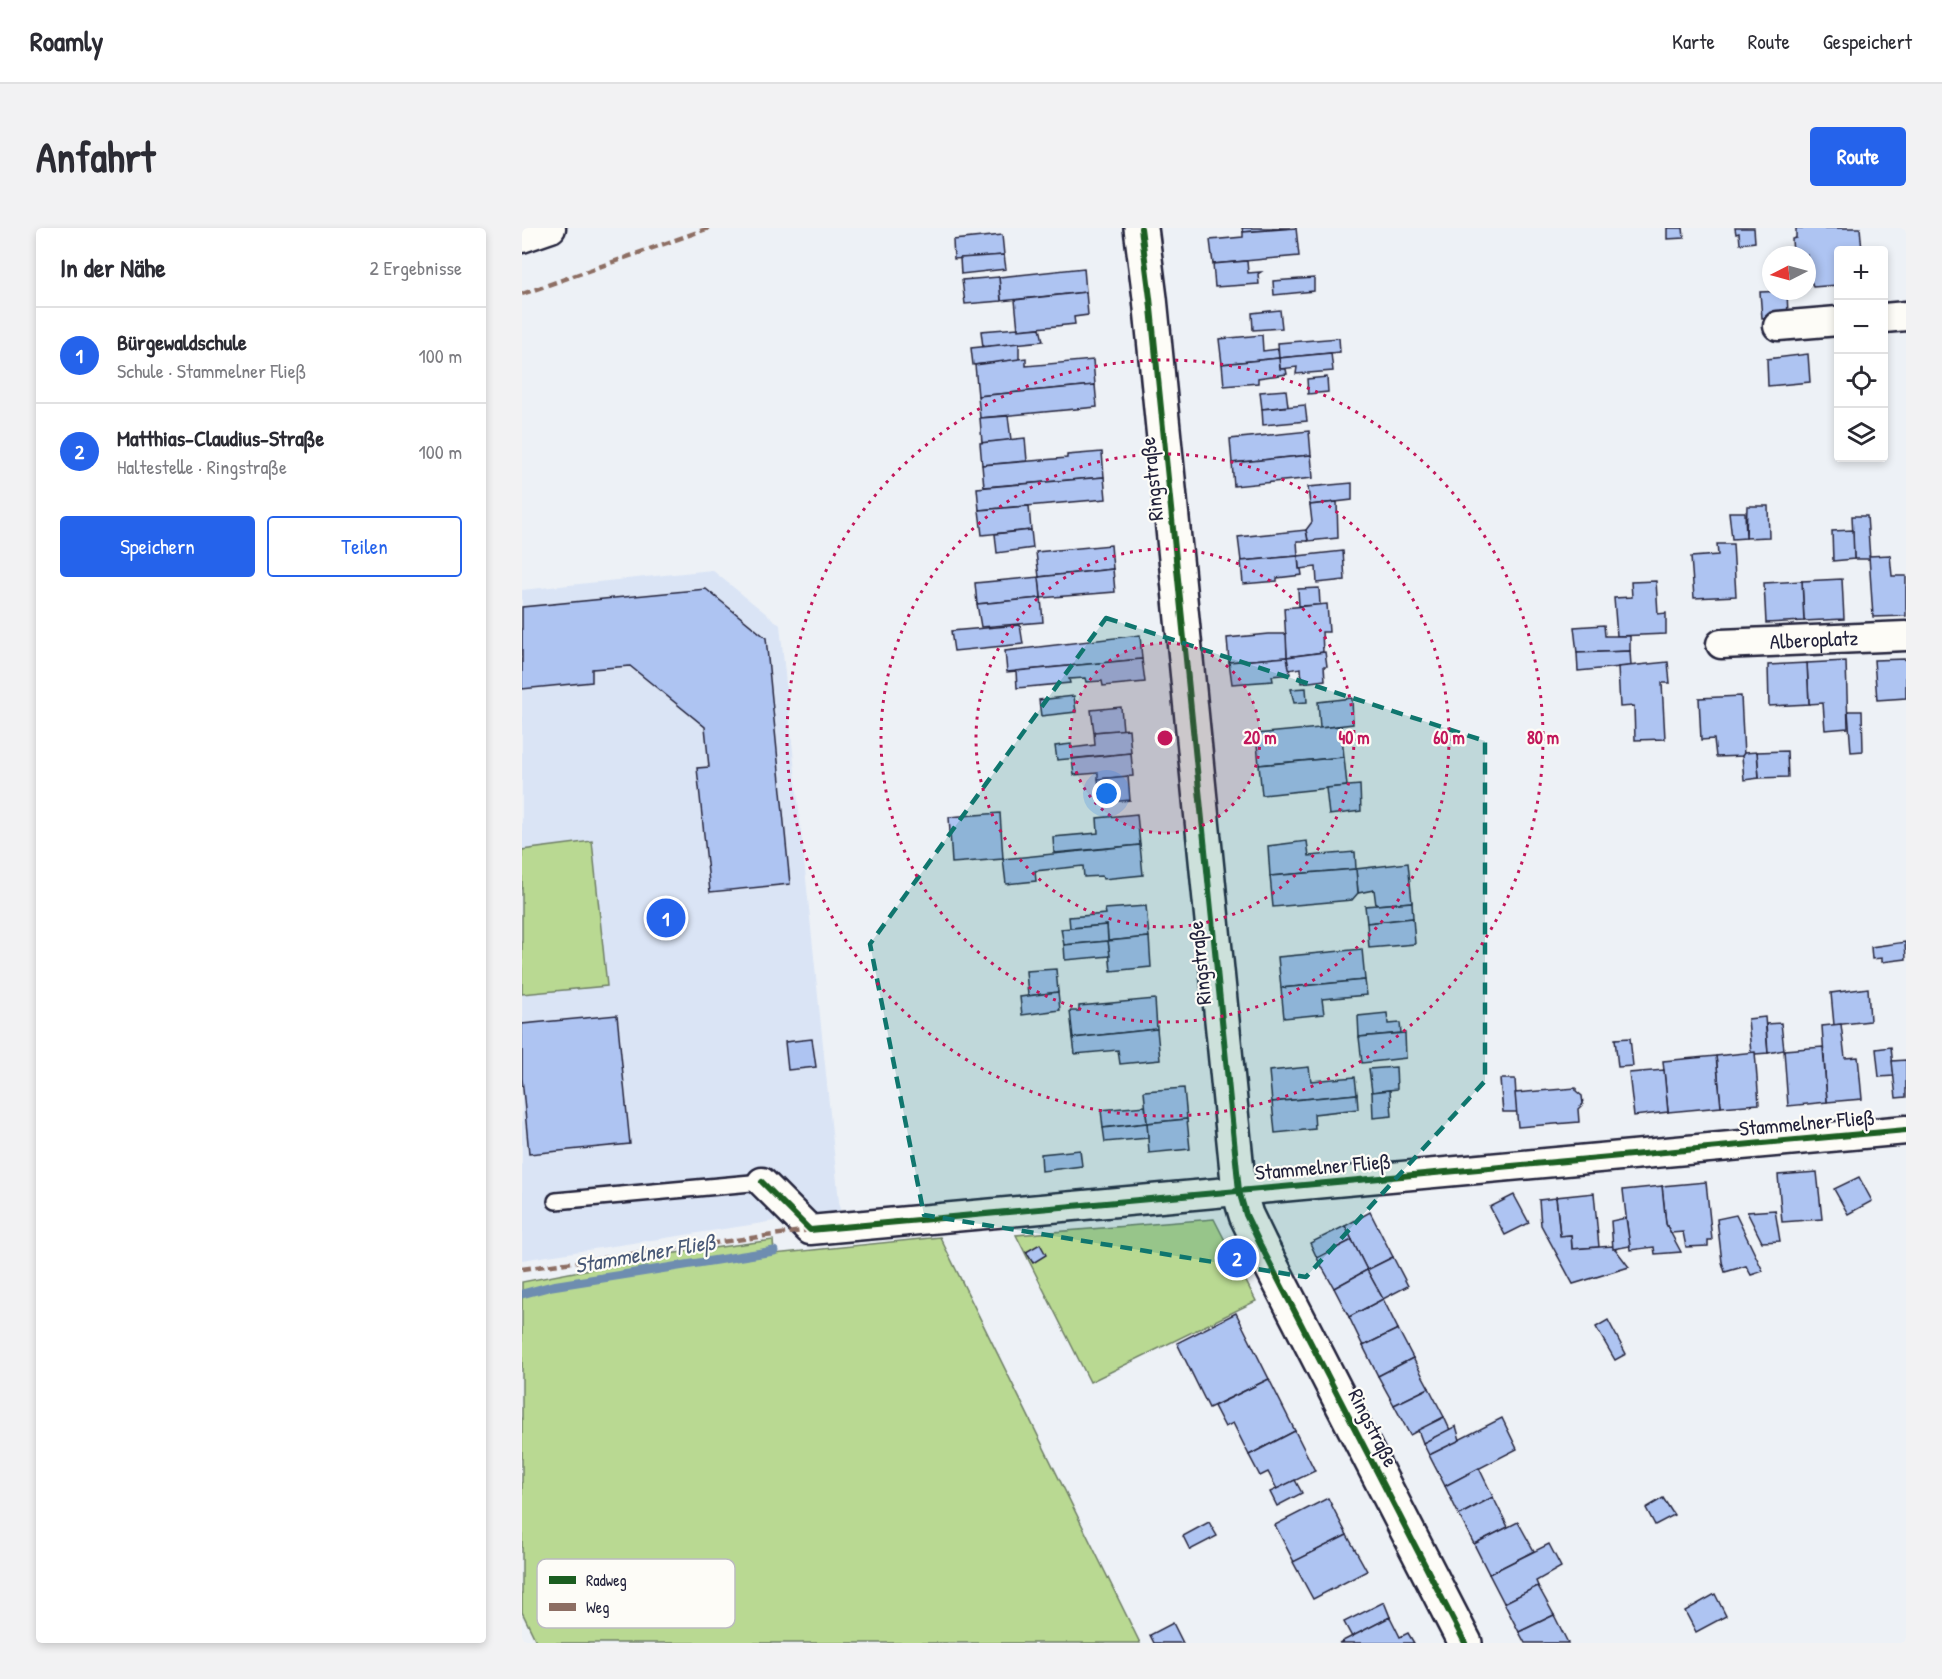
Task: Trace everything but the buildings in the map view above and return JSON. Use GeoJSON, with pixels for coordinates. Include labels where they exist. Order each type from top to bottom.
{"type":"FeatureCollection","features":[{"type":"Feature","properties":{"kind":"main road","name":"Ringstraße"},"geometry":{"type":"LineString","coordinates":[[1141,228],[1150,298],[1239,1191],[1246,1215],[1260,1244],[1465,1643]]}},
{"type":"Feature","properties":{"kind":"street"},"geometry":{"type":"LineString","coordinates":[[522,238],[551,228]]}},
{"type":"Feature","properties":{"kind":"street"},"geometry":{"type":"LineString","coordinates":[[1888,318],[1906,316]]}},
{"type":"Feature","properties":{"kind":"street"},"geometry":{"type":"LineString","coordinates":[[1778,326],[1834,321]]}},
{"type":"Feature","properties":{"kind":"street","name":"Alberoplatz"},"geometry":{"type":"LineString","coordinates":[[1721,644],[1906,636]]}},
{"type":"Feature","properties":{"kind":"street","name":"Stammelner Fließ"},"geometry":{"type":"LineString","coordinates":[[762,1182],[810,1230],[1906,1130]]}},
{"type":"Feature","properties":{"kind":"lane"},"geometry":{"type":"LineString","coordinates":[[556,1201],[762,1182]]}},
{"type":"Feature","properties":{"kind":"highlighted area"},"geometry":{"type":"Polygon","coordinates":[[[1106,618],[1485,741],[1485,1081],[1306,1277],[924,1215],[870,944],[1106,618]]]}},
{"type":"Feature","properties":{"kind":"shaded area"},"geometry":{"type":"Polygon","coordinates":[[[712,570],[780,625],[840,1211],[522,1260],[522,590],[712,570]]]}},
{"type":"Feature","properties":{"kind":"green space"},"geometry":{"type":"Polygon","coordinates":[[[592,841],[607,986],[522,994],[522,850],[592,841]]]}},
{"type":"Feature","properties":{"kind":"green space"},"geometry":{"type":"Polygon","coordinates":[[[1214,1219],[1256,1301],[1090,1382],[1016,1235],[1214,1219]]]}},
{"type":"Feature","properties":{"kind":"green space"},"geometry":{"type":"Polygon","coordinates":[[[940,1237],[1140,1643],[537,1643],[522,1612],[522,1282],[668,1254],[773,1240],[774,1254],[940,1237]]]}},
{"type":"Feature","properties":{"kind":"waterway","name":"Stammelner Fließ"},"geometry":{"type":"LineString","coordinates":[[522,1294],[552,1286],[774,1251]]}},
{"type":"Feature","properties":{"kind":"marked path"},"geometry":{"type":"LineString","coordinates":[[522,294],[709,228]]}},
{"type":"Feature","properties":{"kind":"marked path"},"geometry":{"type":"LineString","coordinates":[[522,1269],[810,1230]]}},
{"type":"Feature","properties":{"kind":"cycle path"},"geometry":{"type":"LineString","coordinates":[[1141,228],[1150,298],[1239,1191],[1246,1215],[1260,1244],[1465,1643]]}},
{"type":"Feature","properties":{"kind":"cycle path"},"geometry":{"type":"LineString","coordinates":[[762,1182],[810,1230],[1906,1130]]}},
{"type":"Feature","properties":{"kind":"place","name":"Bürgewaldschule"},"geometry":{"type":"Point","coordinates":[666,918]}},
{"type":"Feature","properties":{"kind":"place","name":"Matthias-Claudius-Straße"},"geometry":{"type":"Point","coordinates":[1237,1258]}}]}
